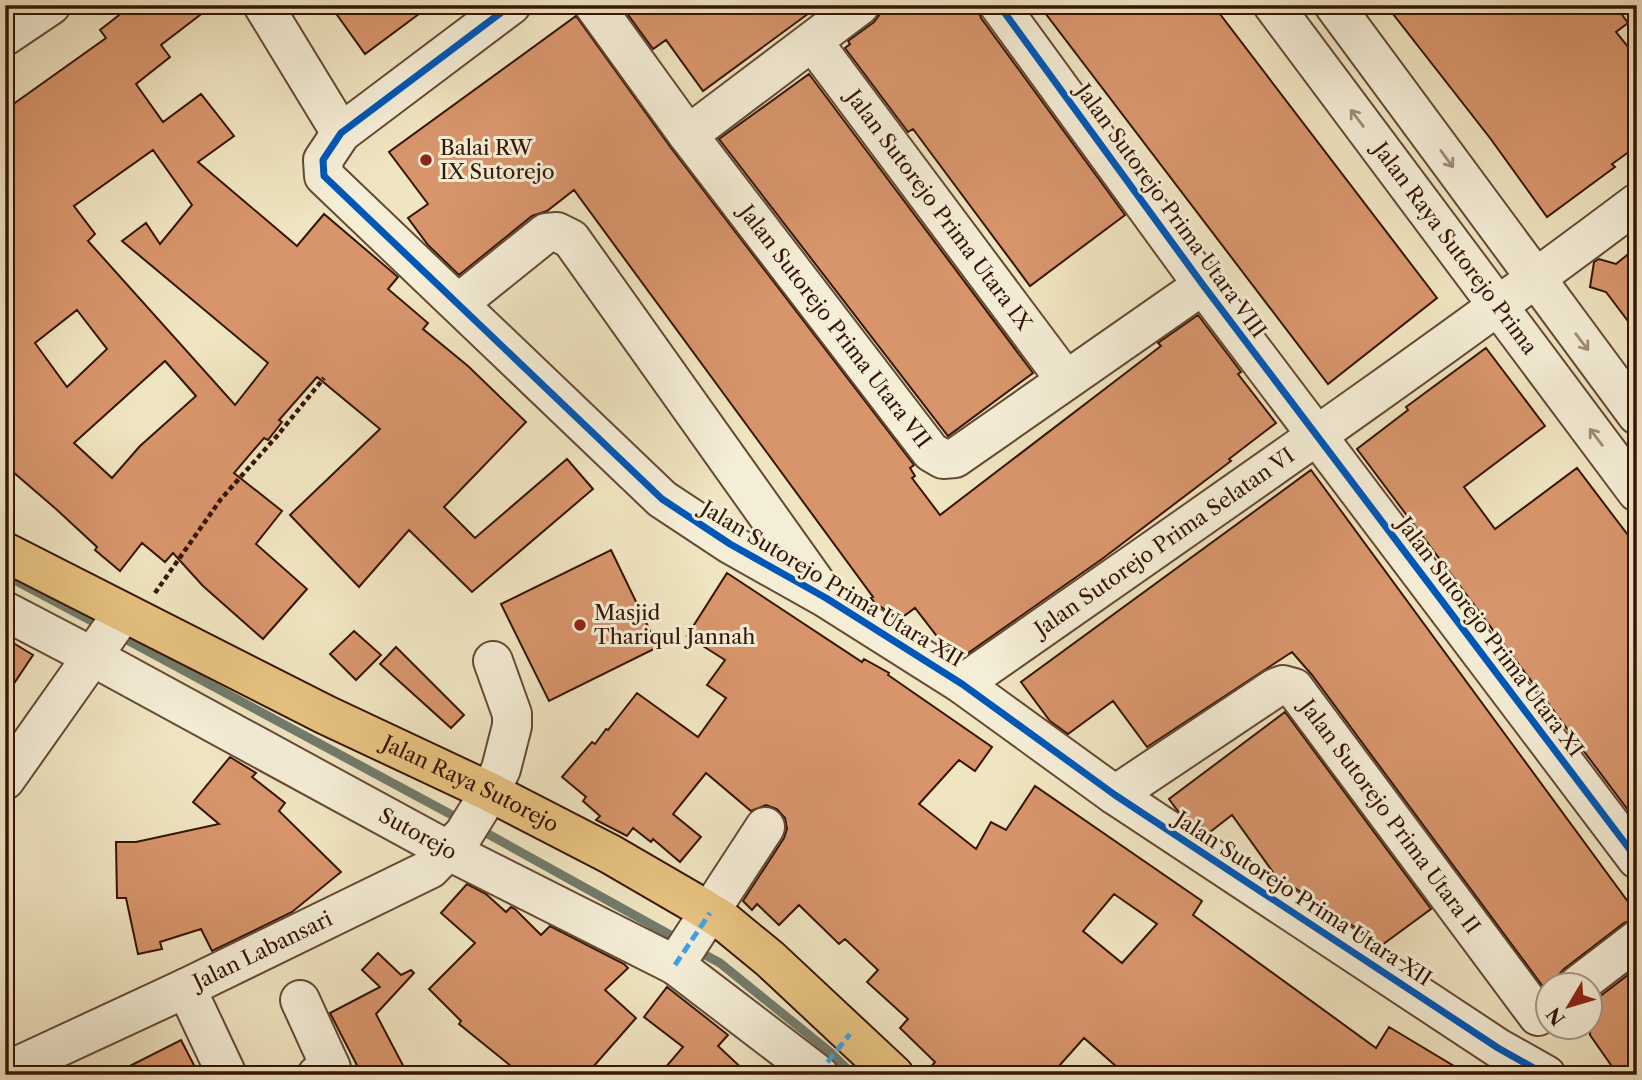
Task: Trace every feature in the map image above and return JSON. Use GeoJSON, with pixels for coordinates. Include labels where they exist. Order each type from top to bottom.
{"type":"FeatureCollection","features":[{"type":"Feature","properties":{"kind":"main road","name":"Jalan Raya Sutorejo"},"geometry":{"type":"LineString","coordinates":[[5,552],[113,632],[326,715],[470,823],[610,854],[706,920],[724,922],[754,946],[830,1060],[894,1075]]}},
{"type":"Feature","properties":{"kind":"street"},"geometry":{"type":"LineString","coordinates":[[5,36],[51,5]]}},
{"type":"Feature","properties":{"kind":"street"},"geometry":{"type":"LineString","coordinates":[[263,5],[341,133],[510,5]]}},
{"type":"Feature","properties":{"kind":"street","name":"Jalan Sutorejo Prima Utara VII"},"geometry":{"type":"LineString","coordinates":[[594,5],[688,135],[931,452],[939,458],[955,458],[1202,285]]}},
{"type":"Feature","properties":{"kind":"street"},"geometry":{"type":"LineString","coordinates":[[688,135],[860,5]]}},
{"type":"Feature","properties":{"kind":"street","name":"Jalan Sutorejo Prima Utara VIII"},"geometry":{"type":"LineString","coordinates":[[999,5],[1202,285],[1316,436]]}},
{"type":"Feature","properties":{"kind":"street","name":"Jalan Raya Sutorejo Prima"},"geometry":{"type":"LineString","coordinates":[[1273,5],[1637,492]]}},
{"type":"Feature","properties":{"kind":"street"},"geometry":{"type":"LineString","coordinates":[[1334,5],[1637,415]]}},
{"type":"Feature","properties":{"kind":"street","name":"Jalan Sutorejo Prima Utara IX"},"geometry":{"type":"LineString","coordinates":[[813,42],[1065,379]]}},
{"type":"Feature","properties":{"kind":"street","name":"Jalan Sutorejo Prima Utara XII"},"geometry":{"type":"LineString","coordinates":[[341,133],[323,160],[324,176],[652,491],[730,544],[826,598],[962,684],[1115,795],[1498,1048],[1546,1075]]}},
{"type":"Feature","properties":{"kind":"street","name":"Jalan Sutorejo Prima Selatan VI"},"geometry":{"type":"LineString","coordinates":[[962,684],[1316,436],[1637,203]]}},
{"type":"Feature","properties":{"kind":"street","name":"Jalan Sutorejo Prima Utara XII"},"geometry":{"type":"LineString","coordinates":[[459,303],[546,233],[557,232],[571,239],[826,598]]}},
{"type":"Feature","properties":{"kind":"street","name":"Jalan Sutorejo Prima Utara XI"},"geometry":{"type":"LineString","coordinates":[[1316,436],[1637,859]]}},
{"type":"Feature","properties":{"kind":"street","name":"Sutorejo"},"geometry":{"type":"LineString","coordinates":[[5,611],[113,632],[470,823],[677,963],[830,1060]]}},
{"type":"Feature","properties":{"kind":"street"},"geometry":{"type":"LineString","coordinates":[[5,780],[113,632]]}},
{"type":"Feature","properties":{"kind":"street"},"geometry":{"type":"LineString","coordinates":[[470,823],[501,769],[512,726],[512,714],[493,661]]}},
{"type":"Feature","properties":{"kind":"street","name":"Jalan Sutorejo Prima Utara II"},"geometry":{"type":"LineString","coordinates":[[1115,795],[1275,688],[1283,685],[1294,688],[1534,1000]]}},
{"type":"Feature","properties":{"kind":"street","name":"Jalan Labansari"},"geometry":{"type":"LineString","coordinates":[[5,1072],[424,873],[470,823]]}},
{"type":"Feature","properties":{"kind":"street"},"geometry":{"type":"LineString","coordinates":[[677,963],[765,827]]}},
{"type":"Feature","properties":{"kind":"street"},"geometry":{"type":"LineString","coordinates":[[1594,972],[1637,940]]}},
{"type":"Feature","properties":{"kind":"street"},"geometry":{"type":"LineString","coordinates":[[186,988],[227,1075]]}},
{"type":"Feature","properties":{"kind":"street"},"geometry":{"type":"LineString","coordinates":[[300,1000],[331,1068],[317,1075]]}},
{"type":"Feature","properties":{"kind":"street"},"geometry":{"type":"LineString","coordinates":[[1498,1048],[1534,1019]]}},
{"type":"Feature","properties":{"kind":"path"},"geometry":{"type":"LineString","coordinates":[[113,632],[324,378]]}},
{"type":"Feature","properties":{"kind":"building"},"geometry":{"type":"Polygon","coordinates":[[[132,5],[213,5],[161,45],[170,57],[136,84],[163,122],[201,94],[234,136],[198,162],[297,246],[324,214],[398,277],[388,289],[428,323],[423,329],[468,366],[526,422],[444,507],[475,538],[567,459],[593,489],[472,592],[409,530],[359,587],[290,515],[380,429],[317,377],[279,420],[282,422],[268,440],[264,438],[234,473],[282,511],[256,544],[307,589],[263,639],[203,586],[173,553],[165,562],[142,543],[120,571],[95,550],[97,547],[56,509],[5,465],[5,110],[106,38],[100,30],[132,5]],[[153,150],[74,206],[95,234],[88,241],[235,405],[268,363],[122,241],[146,223],[160,244],[192,205],[153,150]],[[77,310],[35,343],[67,387],[107,349],[77,310]],[[165,361],[74,443],[112,478],[140,446],[196,396],[165,361]]]}},
{"type":"Feature","properties":{"kind":"building"},"geometry":{"type":"Polygon","coordinates":[[[330,5],[431,5],[365,54],[330,5]]]}},
{"type":"Feature","properties":{"kind":"building"},"geometry":{"type":"Polygon","coordinates":[[[621,5],[820,5],[703,91],[666,40],[653,49],[621,5]]]}},
{"type":"Feature","properties":{"kind":"building"},"geometry":{"type":"Polygon","coordinates":[[[881,5],[977,5],[981,18],[1125,215],[1030,286],[913,129],[908,132],[845,48],[850,44],[848,41],[874,22],[880,14],[881,5]]]}},
{"type":"Feature","properties":{"kind":"building"},"geometry":{"type":"Polygon","coordinates":[[[1039,5],[1213,5],[1437,298],[1328,384],[1039,5]]]}},
{"type":"Feature","properties":{"kind":"building"},"geometry":{"type":"Polygon","coordinates":[[[1386,5],[1615,5],[1628,23],[1616,32],[1637,58],[1637,146],[1612,164],[1615,167],[1547,217],[1490,138],[1386,5]]]}},
{"type":"Feature","properties":{"kind":"building"},"geometry":{"type":"Polygon","coordinates":[[[576,16],[671,148],[914,465],[910,468],[915,476],[912,478],[940,515],[1161,346],[1158,343],[1198,315],[1241,372],[1238,374],[1276,423],[1229,459],[1231,461],[1102,559],[961,658],[946,648],[915,608],[900,619],[875,603],[574,190],[547,211],[532,216],[459,275],[428,245],[408,218],[428,204],[389,152],[576,16]]]}},
{"type":"Feature","properties":{"kind":"building"},"geometry":{"type":"Polygon","coordinates":[[[809,74],[1033,373],[948,436],[719,139],[809,74]]]}},
{"type":"Feature","properties":{"kind":"building"},"geometry":{"type":"Polygon","coordinates":[[[1637,247],[1637,333],[1606,292],[1590,287],[1594,262],[1599,259],[1616,264],[1637,247]]]}},
{"type":"Feature","properties":{"kind":"building"},"geometry":{"type":"Polygon","coordinates":[[[1486,348],[1545,426],[1464,487],[1495,529],[1577,468],[1637,547],[1637,822],[1357,449],[1408,410],[1406,407],[1486,348]]]}},
{"type":"Feature","properties":{"kind":"building"},"geometry":{"type":"Polygon","coordinates":[[[1311,470],[1637,914],[1637,919],[1624,923],[1561,972],[1534,972],[1534,974],[1312,675],[1292,652],[1147,747],[1113,701],[1068,734],[1050,721],[1021,682],[1311,470]]]}},
{"type":"Feature","properties":{"kind":"building","name":"Masjid Thariqul Jannah"},"geometry":{"type":"Polygon","coordinates":[[[611,550],[658,647],[549,701],[501,604],[611,550]]]}},
{"type":"Feature","properties":{"kind":"building"},"geometry":{"type":"Polygon","coordinates":[[[727,573],[862,662],[864,659],[889,673],[888,675],[992,747],[975,771],[959,760],[919,804],[976,849],[991,822],[1006,830],[1035,786],[1202,901],[1193,915],[1376,1048],[1389,1027],[1469,1075],[1126,1075],[1084,1038],[1051,1075],[924,1075],[935,1062],[900,1028],[908,1019],[867,982],[878,970],[845,939],[839,944],[799,905],[779,925],[757,904],[752,910],[743,901],[784,838],[787,829],[785,818],[777,809],[766,805],[751,811],[706,773],[673,814],[701,837],[680,862],[653,839],[651,842],[633,828],[627,836],[596,820],[600,816],[583,801],[586,797],[562,777],[592,742],[595,744],[606,729],[608,730],[637,693],[698,737],[726,698],[707,685],[725,660],[687,636],[727,573]],[[1114,894],[1083,931],[1122,963],[1157,924],[1114,894]]]}},
{"type":"Feature","properties":{"kind":"building"},"geometry":{"type":"Polygon","coordinates":[[[354,631],[381,655],[356,680],[330,654],[354,631]]]}},
{"type":"Feature","properties":{"kind":"building"},"geometry":{"type":"Polygon","coordinates":[[[5,638],[33,655],[5,697],[5,638]]]}},
{"type":"Feature","properties":{"kind":"building"},"geometry":{"type":"Polygon","coordinates":[[[396,647],[464,715],[451,728],[380,664],[396,647]]]}},
{"type":"Feature","properties":{"kind":"building"},"geometry":{"type":"Polygon","coordinates":[[[1285,712],[1431,909],[1382,945],[1275,875],[1232,815],[1210,832],[1177,810],[1169,799],[1285,712]]]}},
{"type":"Feature","properties":{"kind":"building"},"geometry":{"type":"Polygon","coordinates":[[[230,757],[256,773],[252,777],[285,803],[279,811],[341,872],[292,912],[212,951],[201,929],[160,942],[162,949],[138,954],[126,898],[117,898],[116,842],[136,842],[219,824],[193,802],[230,757]]]}},
{"type":"Feature","properties":{"kind":"building"},"geometry":{"type":"Polygon","coordinates":[[[467,884],[486,894],[506,912],[511,907],[515,909],[541,935],[550,926],[628,968],[605,990],[636,1018],[586,1075],[522,1075],[459,1024],[461,1021],[429,989],[475,943],[441,913],[467,884]]]}},
{"type":"Feature","properties":{"kind":"building"},"geometry":{"type":"Polygon","coordinates":[[[378,953],[401,975],[411,970],[414,973],[376,1014],[408,1075],[362,1075],[330,1013],[380,987],[362,970],[378,953]]]}},
{"type":"Feature","properties":{"kind":"building"},"geometry":{"type":"Polygon","coordinates":[[[1637,968],[1637,1075],[1618,1075],[1595,1042],[1604,1042],[1604,993],[1637,968]]]}},
{"type":"Feature","properties":{"kind":"building"},"geometry":{"type":"Polygon","coordinates":[[[667,987],[728,1035],[718,1046],[749,1075],[659,1075],[683,1047],[644,1017],[667,987]]]}},
{"type":"Feature","properties":{"kind":"building"},"geometry":{"type":"Polygon","coordinates":[[[181,1040],[199,1075],[112,1075],[181,1040]]]}},
{"type":"Feature","properties":{"kind":"waterway"},"geometry":{"type":"LineString","coordinates":[[5,575],[103,627]]}},
{"type":"Feature","properties":{"kind":"waterway"},"geometry":{"type":"LineString","coordinates":[[118,635],[463,821]]}},
{"type":"Feature","properties":{"kind":"waterway"},"geometry":{"type":"LineString","coordinates":[[479,829],[681,941]]}},
{"type":"Feature","properties":{"kind":"waterway"},"geometry":{"type":"LineString","coordinates":[[696,950],[720,963],[830,1052],[853,1075]]}},
{"type":"Feature","properties":{"kind":"marked path"},"geometry":{"type":"LineString","coordinates":[[675,965],[710,913]]}},
{"type":"Feature","properties":{"kind":"marked path"},"geometry":{"type":"LineString","coordinates":[[818,1074],[850,1034]]}},
{"type":"Feature","properties":{"kind":"cycle path"},"geometry":{"type":"LineString","coordinates":[[511,5],[341,133],[323,160],[324,176],[662,499],[730,544],[826,598],[962,684],[1115,795],[1498,1048],[1546,1075]]}},
{"type":"Feature","properties":{"kind":"cycle path"},"geometry":{"type":"LineString","coordinates":[[999,5],[1203,285],[1637,859]]}},
{"type":"Feature","properties":{"kind":"place","name":"Balai RW IX Sutorejo"},"geometry":{"type":"Point","coordinates":[426,160]}},
{"type":"Feature","properties":{"kind":"place","name":"Masjid Thariqul Jannah"},"geometry":{"type":"Point","coordinates":[580,625]}}]}
